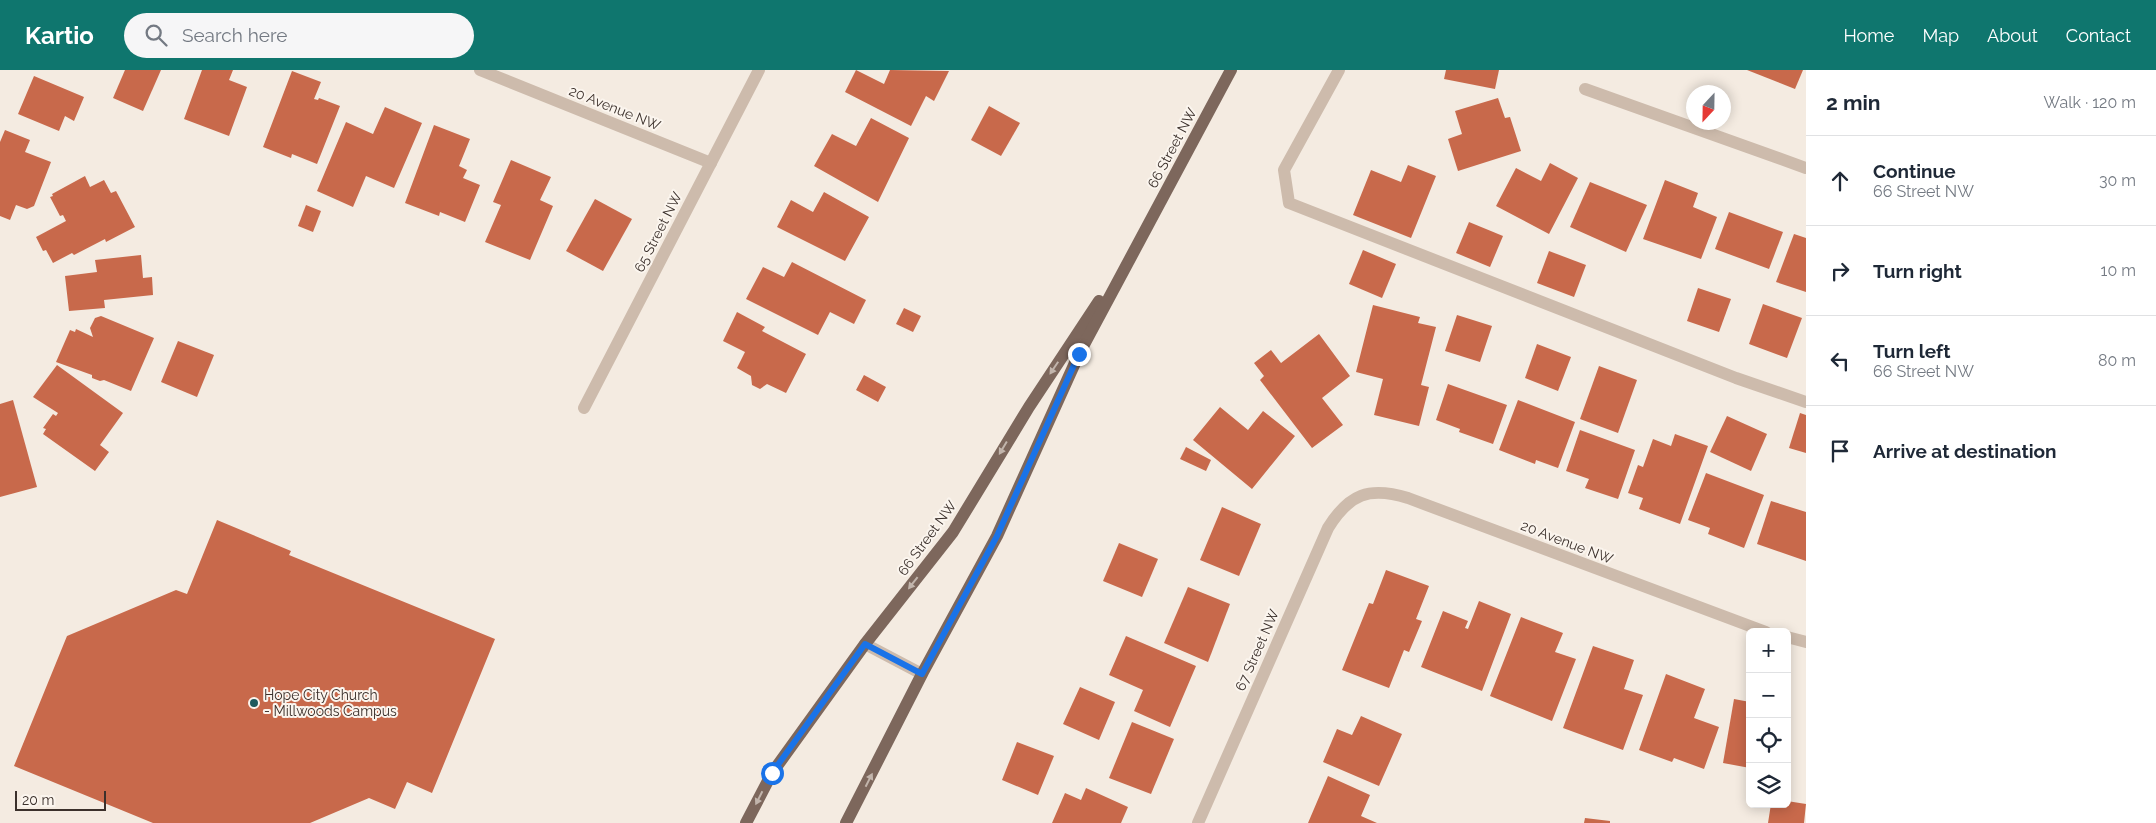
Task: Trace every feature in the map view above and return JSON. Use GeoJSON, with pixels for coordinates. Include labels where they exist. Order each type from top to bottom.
{"type":"FeatureCollection","features":[{"type":"Feature","properties":{"kind":"main road","name":"66 Street NW"},"geometry":{"type":"LineString","coordinates":[[846,823],[922,674],[997,536],[1079,354],[1231,70]]}},
{"type":"Feature","properties":{"kind":"main road","name":"66 Street NW"},"geometry":{"type":"LineString","coordinates":[[746,823],[772,773],[865,644],[953,532],[1029,406],[1140,240]]}},
{"type":"Feature","properties":{"kind":"street","name":"20 Avenue NW"},"geometry":{"type":"LineString","coordinates":[[480,70],[711,163]]}},
{"type":"Feature","properties":{"kind":"street","name":"65 Street NW"},"geometry":{"type":"LineString","coordinates":[[584,408],[758,70]]}},
{"type":"Feature","properties":{"kind":"street"},"geometry":{"type":"LineString","coordinates":[[1339,70],[1284,170],[1288,203],[1753,385],[1806,402]]}},
{"type":"Feature","properties":{"kind":"street"},"geometry":{"type":"LineString","coordinates":[[1586,88],[1806,168]]}},
{"type":"Feature","properties":{"kind":"street","name":"20 Avenue NW"},"geometry":{"type":"LineString","coordinates":[[1355,497],[1379,492],[1388,492],[1401,496],[1755,628]]}},
{"type":"Feature","properties":{"kind":"street","name":"67 Street NW"},"geometry":{"type":"LineString","coordinates":[[1198,823],[1324,535],[1335,517],[1355,497]]}},
{"type":"Feature","properties":{"kind":"street"},"geometry":{"type":"LineString","coordinates":[[1791,638],[1806,642]]}},
{"type":"Feature","properties":{"kind":"street"},"geometry":{"type":"LineString","coordinates":[[865,644],[922,674]]}},
{"type":"Feature","properties":{"kind":"building"},"geometry":{"type":"Polygon","coordinates":[[[125,70],[161,70],[143,111],[113,98],[125,70]]]}},
{"type":"Feature","properties":{"kind":"building"},"geometry":{"type":"Polygon","coordinates":[[[202,70],[233,70],[229,80],[247,87],[229,136],[184,119],[202,70]]]}},
{"type":"Feature","properties":{"kind":"building"},"geometry":{"type":"Polygon","coordinates":[[[856,70],[884,84],[890,70],[949,71],[934,101],[926,96],[911,126],[845,92],[856,70]]]}},
{"type":"Feature","properties":{"kind":"building"},"geometry":{"type":"Polygon","coordinates":[[[1446,70],[1499,70],[1495,89],[1444,79],[1446,70]]]}},
{"type":"Feature","properties":{"kind":"building"},"geometry":{"type":"Polygon","coordinates":[[[1747,70],[1803,70],[1795,89],[1747,70]]]}},
{"type":"Feature","properties":{"kind":"building"},"geometry":{"type":"Polygon","coordinates":[[[292,71],[321,82],[314,99],[318,100],[319,98],[340,106],[317,164],[292,154],[291,158],[263,147],[292,71]]]}},
{"type":"Feature","properties":{"kind":"building"},"geometry":{"type":"Polygon","coordinates":[[[34,76],[84,97],[74,121],[65,116],[59,131],[18,114],[34,76]]]}},
{"type":"Feature","properties":{"kind":"building"},"geometry":{"type":"Polygon","coordinates":[[[1498,98],[1505,118],[1510,117],[1521,151],[1458,171],[1448,139],[1462,134],[1455,111],[1498,98]]]}},
{"type":"Feature","properties":{"kind":"building"},"geometry":{"type":"Polygon","coordinates":[[[989,106],[1020,123],[1001,156],[971,140],[989,106]]]}},
{"type":"Feature","properties":{"kind":"building"},"geometry":{"type":"Polygon","coordinates":[[[385,107],[422,123],[394,188],[366,176],[353,207],[317,191],[346,122],[373,134],[385,107]]]}},
{"type":"Feature","properties":{"kind":"building"},"geometry":{"type":"Polygon","coordinates":[[[871,118],[909,138],[878,202],[814,166],[832,134],[856,146],[871,118]]]}},
{"type":"Feature","properties":{"kind":"building"},"geometry":{"type":"Polygon","coordinates":[[[434,125],[470,139],[459,166],[467,170],[463,178],[480,185],[465,222],[440,212],[439,216],[405,203],[434,125]]]}},
{"type":"Feature","properties":{"kind":"building"},"geometry":{"type":"Polygon","coordinates":[[[5,130],[30,140],[25,152],[51,162],[34,206],[27,209],[16,205],[10,220],[0,216],[0,142],[5,130]]]}},
{"type":"Feature","properties":{"kind":"building"},"geometry":{"type":"Polygon","coordinates":[[[511,160],[551,177],[540,200],[553,206],[530,260],[485,242],[501,205],[493,202],[511,160]]]}},
{"type":"Feature","properties":{"kind":"building"},"geometry":{"type":"Polygon","coordinates":[[[1550,163],[1578,178],[1549,234],[1496,206],[1516,168],[1541,181],[1550,163]]]}},
{"type":"Feature","properties":{"kind":"building"},"geometry":{"type":"Polygon","coordinates":[[[1408,165],[1436,176],[1411,238],[1353,215],[1371,170],[1401,182],[1408,165]]]}},
{"type":"Feature","properties":{"kind":"building"},"geometry":{"type":"Polygon","coordinates":[[[85,176],[90,187],[104,180],[111,193],[116,191],[135,227],[106,242],[105,239],[74,255],[72,253],[53,263],[46,250],[43,251],[36,237],[66,221],[63,215],[60,216],[50,197],[53,196],[52,194],[85,176]]]}},
{"type":"Feature","properties":{"kind":"building"},"geometry":{"type":"Polygon","coordinates":[[[1665,180],[1698,193],[1693,207],[1717,217],[1701,259],[1643,239],[1665,180]]]}},
{"type":"Feature","properties":{"kind":"building"},"geometry":{"type":"Polygon","coordinates":[[[1590,182],[1647,205],[1626,252],[1570,227],[1590,182]]]}},
{"type":"Feature","properties":{"kind":"building"},"geometry":{"type":"Polygon","coordinates":[[[824,192],[869,217],[845,261],[777,227],[791,200],[813,212],[824,192]]]}},
{"type":"Feature","properties":{"kind":"building"},"geometry":{"type":"Polygon","coordinates":[[[595,199],[632,219],[603,271],[566,251],[595,199]]]}},
{"type":"Feature","properties":{"kind":"building"},"geometry":{"type":"Polygon","coordinates":[[[306,205],[321,211],[313,232],[298,226],[306,205]]]}},
{"type":"Feature","properties":{"kind":"building"},"geometry":{"type":"Polygon","coordinates":[[[1729,212],[1783,232],[1769,269],[1715,249],[1729,212]]]}},
{"type":"Feature","properties":{"kind":"building"},"geometry":{"type":"Polygon","coordinates":[[[1469,222],[1503,236],[1490,267],[1456,253],[1469,222]]]}},
{"type":"Feature","properties":{"kind":"building"},"geometry":{"type":"Polygon","coordinates":[[[1794,234],[1806,238],[1806,292],[1776,282],[1794,234]]]}},
{"type":"Feature","properties":{"kind":"building"},"geometry":{"type":"Polygon","coordinates":[[[1363,250],[1396,264],[1382,298],[1349,284],[1363,250]]]}},
{"type":"Feature","properties":{"kind":"building"},"geometry":{"type":"Polygon","coordinates":[[[1549,251],[1586,265],[1574,297],[1537,283],[1549,251]]]}},
{"type":"Feature","properties":{"kind":"building"},"geometry":{"type":"Polygon","coordinates":[[[141,255],[143,278],[152,277],[153,295],[104,300],[105,308],[69,311],[65,276],[97,272],[95,260],[141,255]]]}},
{"type":"Feature","properties":{"kind":"building"},"geometry":{"type":"Polygon","coordinates":[[[792,262],[866,300],[854,324],[830,312],[818,335],[746,299],[763,267],[784,277],[792,262]]]}},
{"type":"Feature","properties":{"kind":"building"},"geometry":{"type":"Polygon","coordinates":[[[1698,288],[1731,299],[1719,332],[1687,321],[1698,288]]]}},
{"type":"Feature","properties":{"kind":"building"},"geometry":{"type":"Polygon","coordinates":[[[1763,304],[1802,318],[1787,358],[1749,344],[1763,304]]]}},
{"type":"Feature","properties":{"kind":"building"},"geometry":{"type":"Polygon","coordinates":[[[1373,305],[1420,317],[1418,323],[1436,327],[1421,385],[1429,387],[1419,426],[1374,415],[1383,379],[1356,372],[1373,305]]]}},
{"type":"Feature","properties":{"kind":"building"},"geometry":{"type":"Polygon","coordinates":[[[904,308],[921,316],[913,332],[896,324],[904,308]]]}},
{"type":"Feature","properties":{"kind":"building"},"geometry":{"type":"Polygon","coordinates":[[[737,312],[765,327],[762,331],[806,354],[786,393],[767,384],[760,389],[752,385],[751,376],[737,368],[745,352],[723,341],[737,312]]]}},
{"type":"Feature","properties":{"kind":"building"},"geometry":{"type":"Polygon","coordinates":[[[1457,315],[1492,326],[1480,362],[1445,351],[1457,315]]]}},
{"type":"Feature","properties":{"kind":"building"},"geometry":{"type":"Polygon","coordinates":[[[101,316],[154,338],[131,391],[104,380],[100,381],[92,378],[92,375],[56,362],[70,330],[75,332],[76,329],[93,337],[90,328],[95,318],[101,316]]]}},
{"type":"Feature","properties":{"kind":"building"},"geometry":{"type":"Polygon","coordinates":[[[1319,334],[1350,376],[1322,398],[1343,425],[1312,448],[1260,380],[1264,376],[1254,363],[1271,350],[1281,363],[1319,334]]]}},
{"type":"Feature","properties":{"kind":"building"},"geometry":{"type":"Polygon","coordinates":[[[178,341],[214,355],[197,397],[161,382],[178,341]]]}},
{"type":"Feature","properties":{"kind":"building"},"geometry":{"type":"Polygon","coordinates":[[[1537,344],[1571,357],[1558,391],[1525,378],[1537,344]]]}},
{"type":"Feature","properties":{"kind":"building"},"geometry":{"type":"Polygon","coordinates":[[[57,365],[123,413],[100,445],[109,452],[95,471],[43,434],[46,429],[43,428],[53,414],[56,416],[58,413],[33,397],[57,365]]]}},
{"type":"Feature","properties":{"kind":"building"},"geometry":{"type":"Polygon","coordinates":[[[1599,366],[1637,380],[1618,433],[1580,419],[1599,366]]]}},
{"type":"Feature","properties":{"kind":"building"},"geometry":{"type":"Polygon","coordinates":[[[864,375],[886,387],[878,402],[856,390],[864,375]]]}},
{"type":"Feature","properties":{"kind":"building"},"geometry":{"type":"Polygon","coordinates":[[[1448,384],[1507,405],[1493,444],[1459,432],[1460,429],[1436,420],[1448,384]]]}},
{"type":"Feature","properties":{"kind":"building"},"geometry":{"type":"Polygon","coordinates":[[[13,400],[37,487],[0,497],[0,404],[13,400]]]}},
{"type":"Feature","properties":{"kind":"building"},"geometry":{"type":"Polygon","coordinates":[[[1518,400],[1575,422],[1558,468],[1536,460],[1535,464],[1499,450],[1518,400]]]}},
{"type":"Feature","properties":{"kind":"building"},"geometry":{"type":"Polygon","coordinates":[[[1220,407],[1248,430],[1263,411],[1295,436],[1252,489],[1193,440],[1220,407]]]}},
{"type":"Feature","properties":{"kind":"building"},"geometry":{"type":"Polygon","coordinates":[[[1800,413],[1806,415],[1806,453],[1789,448],[1800,413]]]}},
{"type":"Feature","properties":{"kind":"building"},"geometry":{"type":"Polygon","coordinates":[[[1727,416],[1767,434],[1751,471],[1710,452],[1727,416]]]}},
{"type":"Feature","properties":{"kind":"building"},"geometry":{"type":"Polygon","coordinates":[[[1580,430],[1635,450],[1618,499],[1585,488],[1589,479],[1566,471],[1580,430]]]}},
{"type":"Feature","properties":{"kind":"building"},"geometry":{"type":"Polygon","coordinates":[[[1675,434],[1708,446],[1680,524],[1639,509],[1643,498],[1628,493],[1638,465],[1643,467],[1653,439],[1671,446],[1675,434]]]}},
{"type":"Feature","properties":{"kind":"building"},"geometry":{"type":"Polygon","coordinates":[[[1186,447],[1211,460],[1206,471],[1180,459],[1186,447]]]}},
{"type":"Feature","properties":{"kind":"building"},"geometry":{"type":"Polygon","coordinates":[[[1706,473],[1764,495],[1744,548],[1708,534],[1710,528],[1688,520],[1706,473]]]}},
{"type":"Feature","properties":{"kind":"building"},"geometry":{"type":"Polygon","coordinates":[[[1771,501],[1806,512],[1806,561],[1757,544],[1771,501]]]}},
{"type":"Feature","properties":{"kind":"building"},"geometry":{"type":"Polygon","coordinates":[[[1222,507],[1261,524],[1239,576],[1200,560],[1222,507]]]}},
{"type":"Feature","properties":{"kind":"building","name":"Hope City Church - Millwoods Campus"},"geometry":{"type":"Polygon","coordinates":[[[217,520],[291,551],[289,555],[495,639],[432,793],[407,782],[395,809],[369,798],[310,823],[153,823],[14,766],[67,636],[176,590],[187,594],[217,520]]]}},
{"type":"Feature","properties":{"kind":"building"},"geometry":{"type":"Polygon","coordinates":[[[1119,543],[1158,559],[1142,597],[1103,581],[1119,543]]]}},
{"type":"Feature","properties":{"kind":"building"},"geometry":{"type":"Polygon","coordinates":[[[1386,570],[1429,586],[1416,619],[1422,621],[1409,652],[1404,650],[1389,688],[1342,670],[1369,603],[1373,604],[1386,570]]]}},
{"type":"Feature","properties":{"kind":"building"},"geometry":{"type":"Polygon","coordinates":[[[1188,587],[1230,604],[1208,662],[1164,643],[1188,587]]]}},
{"type":"Feature","properties":{"kind":"building"},"geometry":{"type":"Polygon","coordinates":[[[1479,601],[1511,614],[1482,691],[1421,667],[1443,611],[1468,621],[1465,628],[1468,629],[1479,601]]]}},
{"type":"Feature","properties":{"kind":"building"},"geometry":{"type":"Polygon","coordinates":[[[1521,617],[1563,633],[1555,652],[1576,659],[1552,721],[1490,696],[1521,617]]]}},
{"type":"Feature","properties":{"kind":"building"},"geometry":{"type":"Polygon","coordinates":[[[1126,636],[1196,666],[1170,727],[1134,711],[1143,690],[1109,675],[1126,636]]]}},
{"type":"Feature","properties":{"kind":"building"},"geometry":{"type":"Polygon","coordinates":[[[1593,646],[1634,660],[1624,689],[1643,695],[1623,750],[1563,728],[1593,646]]]}},
{"type":"Feature","properties":{"kind":"building"},"geometry":{"type":"Polygon","coordinates":[[[1666,674],[1705,689],[1694,718],[1719,727],[1704,769],[1674,758],[1672,762],[1639,750],[1666,674]]]}},
{"type":"Feature","properties":{"kind":"building"},"geometry":{"type":"Polygon","coordinates":[[[1080,687],[1115,702],[1099,740],[1063,724],[1080,687]]]}},
{"type":"Feature","properties":{"kind":"building"},"geometry":{"type":"Polygon","coordinates":[[[1734,699],[1746,701],[1746,767],[1723,763],[1734,699]]]}},
{"type":"Feature","properties":{"kind":"building"},"geometry":{"type":"Polygon","coordinates":[[[1361,716],[1402,734],[1379,786],[1323,762],[1337,729],[1352,735],[1361,716]]]}},
{"type":"Feature","properties":{"kind":"building"},"geometry":{"type":"Polygon","coordinates":[[[1132,722],[1174,739],[1151,794],[1109,778],[1132,722]]]}},
{"type":"Feature","properties":{"kind":"building"},"geometry":{"type":"Polygon","coordinates":[[[1017,742],[1054,756],[1038,795],[1002,780],[1017,742]]]}},
{"type":"Feature","properties":{"kind":"building"},"geometry":{"type":"Polygon","coordinates":[[[1328,776],[1370,795],[1361,816],[1377,823],[1308,823],[1328,776]]]}},
{"type":"Feature","properties":{"kind":"building"},"geometry":{"type":"Polygon","coordinates":[[[1086,788],[1128,807],[1121,823],[1052,823],[1065,793],[1081,800],[1086,788]]]}},
{"type":"Feature","properties":{"kind":"building"},"geometry":{"type":"Polygon","coordinates":[[[1791,802],[1806,804],[1804,823],[1768,823],[1770,808],[1791,808],[1791,802]]]}},
{"type":"Feature","properties":{"kind":"building"},"geometry":{"type":"Polygon","coordinates":[[[1585,818],[1610,821],[1610,823],[1584,823],[1585,818]]]}},
{"type":"Feature","properties":{"kind":"place","name":"Hope City Church - Millwoods Campus"},"geometry":{"type":"Point","coordinates":[254,703]}},
{"type":"Feature","properties":{"kind":"route"},"geometry":{"type":"LineString","coordinates":[[772,773],[865,644],[922,674],[997,536],[1079,354]]}}]}
